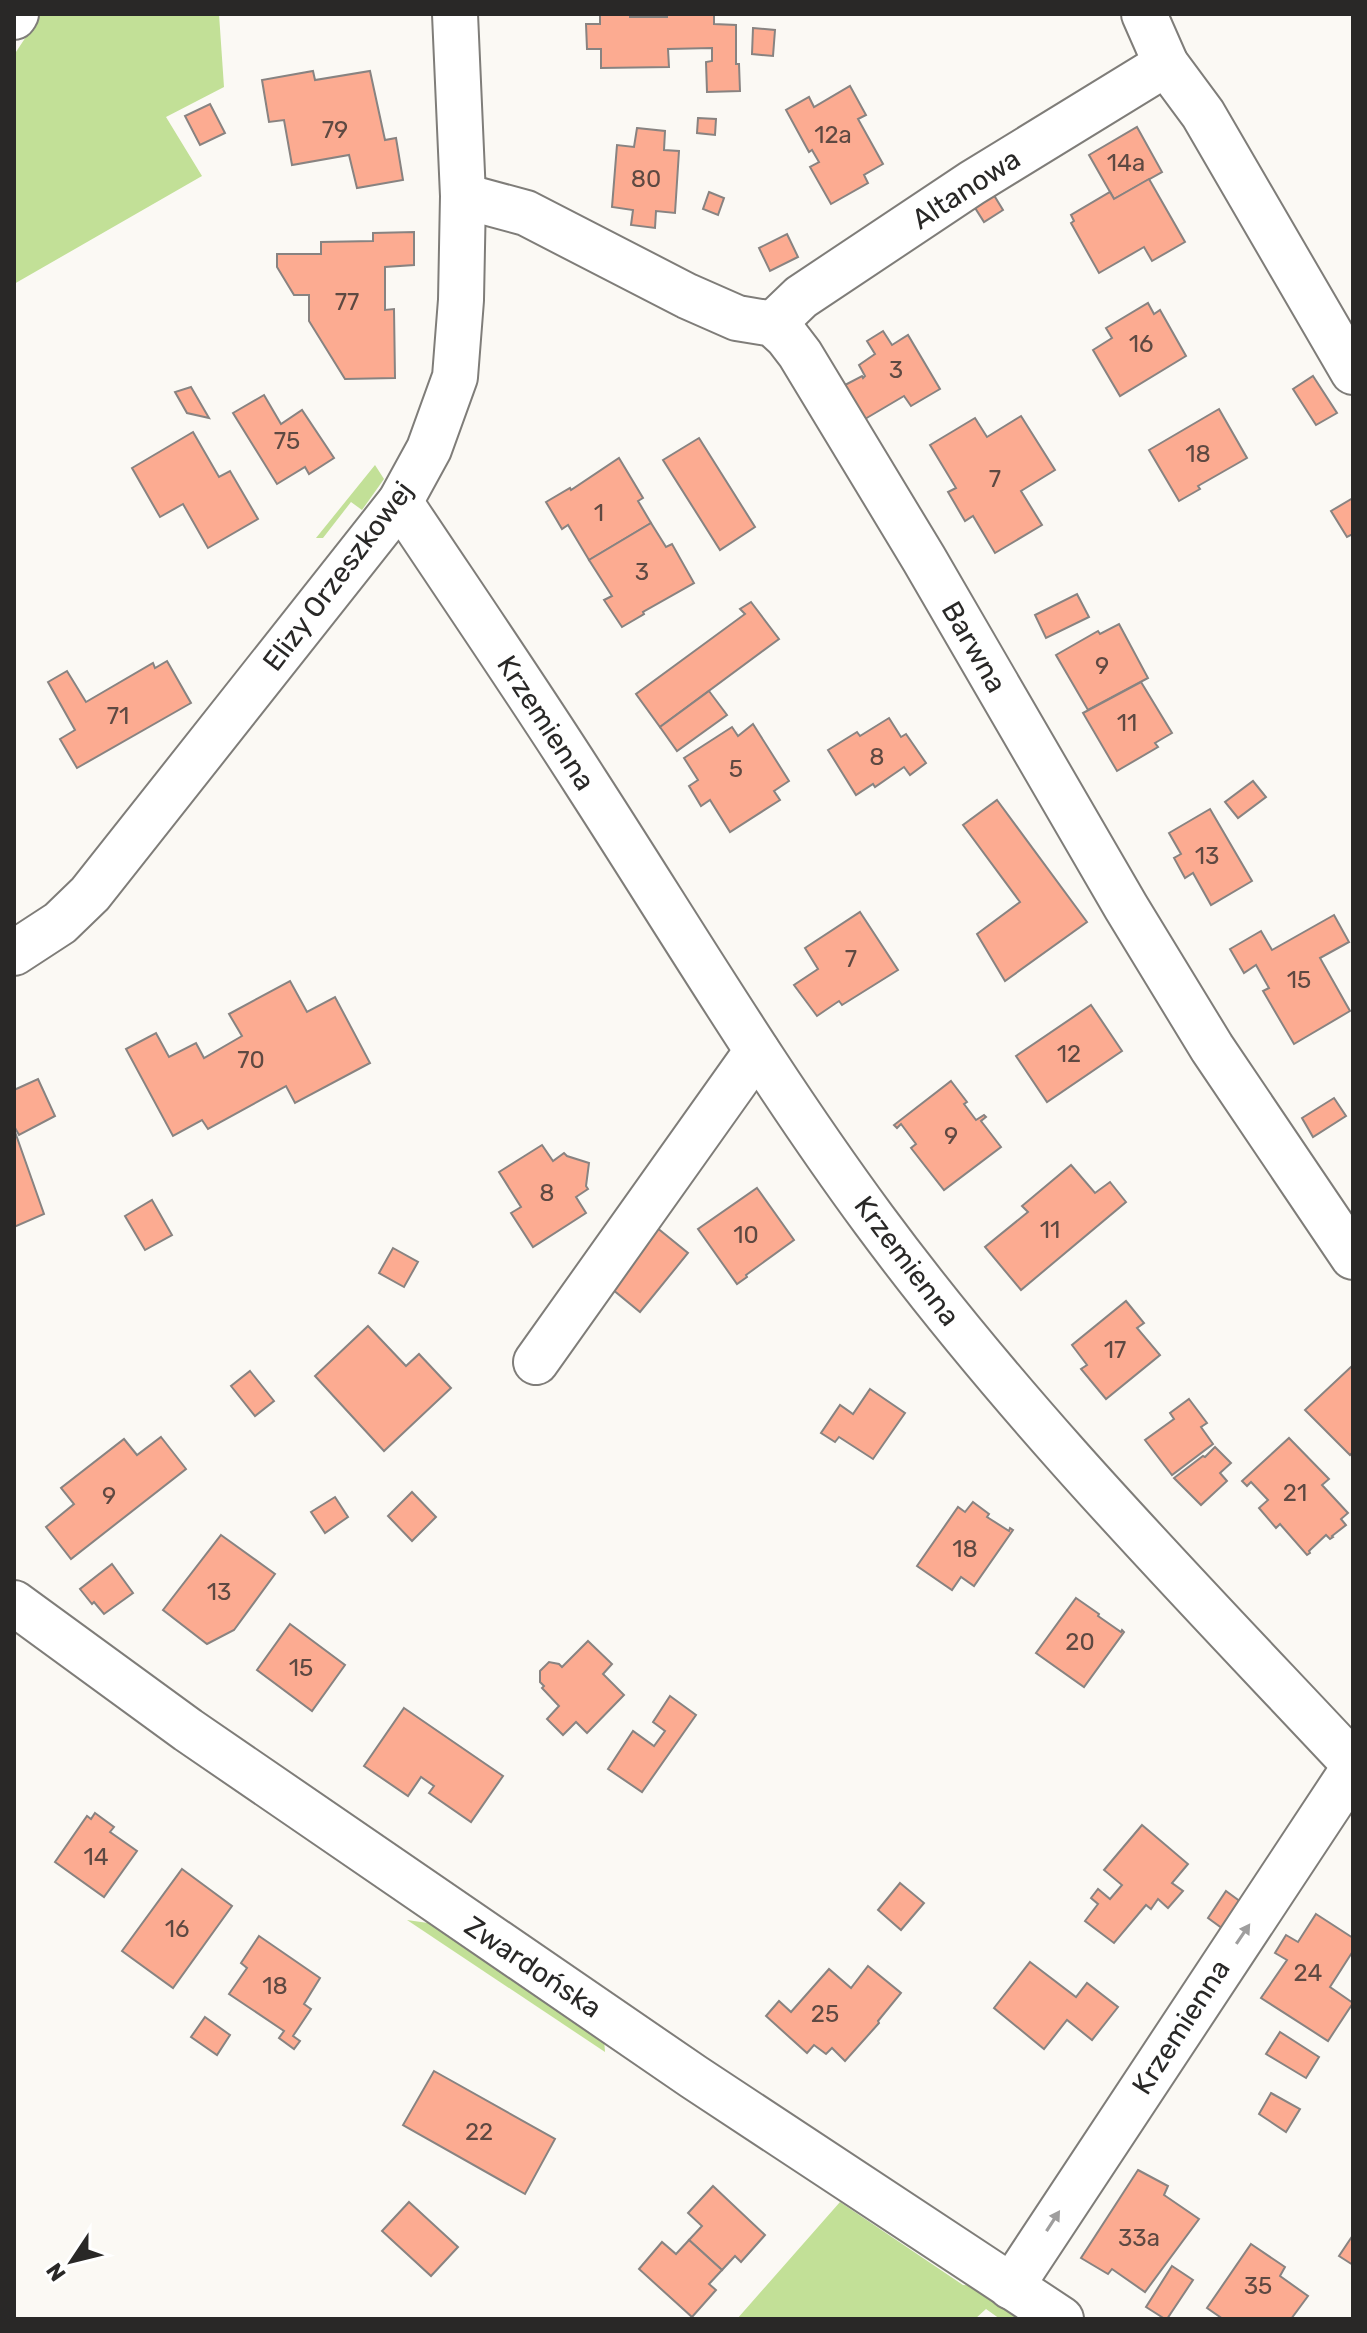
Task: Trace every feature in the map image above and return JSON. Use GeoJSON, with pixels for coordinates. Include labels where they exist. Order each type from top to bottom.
{"type":"FeatureCollection","features":[{"type":"Feature","properties":{"kind":"street","name":"Elizy Orzeszkowej"},"geometry":{"type":"LineString","coordinates":[[14,953],[60,923],[90,894],[400,502],[429,449],[455,377],[461,300],[463,196],[455,14]]}},
{"type":"Feature","properties":{"kind":"street"},"geometry":{"type":"LineString","coordinates":[[1144,14],[1166,64],[1203,114],[1353,372]]}},
{"type":"Feature","properties":{"kind":"street","name":"Altanowa"},"geometry":{"type":"LineString","coordinates":[[773,324],[801,297],[972,183],[1166,64]]}},
{"type":"Feature","properties":{"kind":"street"},"geometry":{"type":"LineString","coordinates":[[463,196],[526,213],[687,296],[737,318],[773,324]]}},
{"type":"Feature","properties":{"kind":"street","name":"Barwna"},"geometry":{"type":"LineString","coordinates":[[773,324],[800,354],[1204,1035],[1353,1257]]}},
{"type":"Feature","properties":{"kind":"street","name":"Krzemienna"},"geometry":{"type":"LineString","coordinates":[[400,502],[584,779],[757,1051],[874,1219],[967,1340],[1069,1460],[1353,1766],[1011,2287]]}},
{"type":"Feature","properties":{"kind":"street"},"geometry":{"type":"LineString","coordinates":[[536,1362],[757,1051]]}},
{"type":"Feature","properties":{"kind":"street","name":"Zwardońska"},"geometry":{"type":"LineString","coordinates":[[14,1603],[240,1766],[694,2077],[1061,2319]]}},
{"type":"Feature","properties":{"kind":"green space"},"geometry":{"type":"Polygon","coordinates":[[[41,14],[219,14],[224,87],[166,117],[202,176],[14,284],[14,55],[41,14]]]}},
{"type":"Feature","properties":{"kind":"green space"},"geometry":{"type":"Polygon","coordinates":[[[375,465],[384,479],[362,510],[351,502],[323,538],[316,538],[375,465]]]}},
{"type":"Feature","properties":{"kind":"green space"},"geometry":{"type":"Polygon","coordinates":[[[407,1920],[428,1923],[604,2039],[605,2052],[407,1920]]]}},
{"type":"Feature","properties":{"kind":"green space"},"geometry":{"type":"Polygon","coordinates":[[[840,2202],[963,2285],[982,2286],[1028,2319],[1000,2319],[986,2309],[975,2319],[737,2319],[840,2202]]]}},
{"type":"Feature","properties":{"kind":"building"},"geometry":{"type":"Polygon","coordinates":[[[600,14],[667,17],[667,14],[714,14],[714,24],[736,25],[740,91],[707,92],[706,62],[712,61],[712,48],[668,49],[669,67],[601,68],[601,49],[587,49],[586,24],[600,24],[600,14]]]}},
{"type":"Feature","properties":{"kind":"building"},"geometry":{"type":"Polygon","coordinates":[[[753,28],[775,30],[773,56],[752,54],[753,28]]]}},
{"type":"Feature","properties":{"kind":"building"},"geometry":{"type":"Polygon","coordinates":[[[313,71],[315,80],[370,71],[385,140],[396,138],[403,180],[357,188],[349,155],[292,165],[284,120],[269,122],[262,80],[313,71]]]}},
{"type":"Feature","properties":{"kind":"building"},"geometry":{"type":"Polygon","coordinates":[[[850,86],[866,115],[858,119],[883,164],[864,175],[868,183],[831,204],[810,167],[819,162],[812,150],[809,152],[786,110],[809,97],[814,107],[850,86]]]}},
{"type":"Feature","properties":{"kind":"building"},"geometry":{"type":"Polygon","coordinates":[[[210,104],[225,133],[200,145],[185,116],[210,104]]]}},
{"type":"Feature","properties":{"kind":"building"},"geometry":{"type":"Polygon","coordinates":[[[698,118],[716,119],[715,135],[697,133],[698,118]]]}},
{"type":"Feature","properties":{"kind":"building"},"geometry":{"type":"Polygon","coordinates":[[[1137,127],[1162,172],[1114,199],[1089,155],[1137,127]]]}},
{"type":"Feature","properties":{"kind":"building"},"geometry":{"type":"Polygon","coordinates":[[[637,128],[665,131],[664,150],[679,151],[675,213],[656,211],[655,228],[631,225],[633,210],[612,207],[617,145],[634,147],[637,128]]]}},
{"type":"Feature","properties":{"kind":"building"},"geometry":{"type":"Polygon","coordinates":[[[1149,179],[1185,242],[1152,261],[1144,247],[1099,273],[1071,223],[1074,221],[1071,215],[1110,192],[1114,199],[1149,179]]]}},
{"type":"Feature","properties":{"kind":"building"},"geometry":{"type":"Polygon","coordinates":[[[709,192],[724,198],[718,215],[703,209],[709,192]]]}},
{"type":"Feature","properties":{"kind":"building"},"geometry":{"type":"Polygon","coordinates":[[[992,192],[1003,210],[984,222],[972,203],[992,192]]]}},
{"type":"Feature","properties":{"kind":"building"},"geometry":{"type":"Polygon","coordinates":[[[414,232],[414,265],[385,267],[385,310],[394,309],[395,378],[345,379],[309,321],[309,295],[294,295],[277,267],[277,254],[321,254],[321,242],[373,241],[373,233],[414,232]]]}},
{"type":"Feature","properties":{"kind":"building"},"geometry":{"type":"Polygon","coordinates":[[[787,234],[798,257],[770,271],[759,248],[787,234]]]}},
{"type":"Feature","properties":{"kind":"building"},"geometry":{"type":"Polygon","coordinates":[[[1148,303],[1154,314],[1160,310],[1186,356],[1120,396],[1093,350],[1112,338],[1106,328],[1148,303]]]}},
{"type":"Feature","properties":{"kind":"building"},"geometry":{"type":"Polygon","coordinates":[[[883,331],[892,345],[908,335],[940,389],[911,406],[904,396],[865,419],[845,385],[865,376],[859,365],[875,354],[867,341],[883,331]]]}},
{"type":"Feature","properties":{"kind":"building"},"geometry":{"type":"Polygon","coordinates":[[[1313,376],[1337,413],[1316,425],[1293,389],[1313,376]]]}},
{"type":"Feature","properties":{"kind":"building"},"geometry":{"type":"Polygon","coordinates":[[[191,387],[209,418],[187,413],[175,392],[191,387]]]}},
{"type":"Feature","properties":{"kind":"building"},"geometry":{"type":"Polygon","coordinates":[[[264,395],[281,424],[302,410],[334,458],[309,474],[305,467],[277,484],[233,413],[264,395]]]}},
{"type":"Feature","properties":{"kind":"building"},"geometry":{"type":"Polygon","coordinates":[[[1219,409],[1247,458],[1198,486],[1200,489],[1179,501],[1149,450],[1219,409]]]}},
{"type":"Feature","properties":{"kind":"building"},"geometry":{"type":"Polygon","coordinates":[[[1021,416],[1055,470],[1021,491],[1042,525],[995,553],[973,516],[965,521],[948,492],[956,488],[930,445],[975,418],[987,437],[1021,416]]]}},
{"type":"Feature","properties":{"kind":"building"},"geometry":{"type":"Polygon","coordinates":[[[193,432],[219,477],[230,471],[258,519],[208,548],[183,504],[160,517],[132,468],[193,432]]]}},
{"type":"Feature","properties":{"kind":"building"},"geometry":{"type":"Polygon","coordinates":[[[699,438],[755,527],[720,550],[663,460],[699,438]]]}},
{"type":"Feature","properties":{"kind":"building"},"geometry":{"type":"Polygon","coordinates":[[[619,458],[643,498],[638,501],[651,523],[589,560],[568,525],[562,529],[546,502],[571,490],[619,458]]]}},
{"type":"Feature","properties":{"kind":"building"},"geometry":{"type":"Polygon","coordinates":[[[1353,498],[1353,534],[1347,537],[1331,511],[1353,498]]]}},
{"type":"Feature","properties":{"kind":"building"},"geometry":{"type":"Polygon","coordinates":[[[651,523],[666,547],[672,544],[694,583],[622,627],[604,600],[612,596],[589,560],[651,523]]]}},
{"type":"Feature","properties":{"kind":"building"},"geometry":{"type":"Polygon","coordinates":[[[1077,594],[1089,617],[1046,638],[1035,615],[1077,594]]]}},
{"type":"Feature","properties":{"kind":"building"},"geometry":{"type":"Polygon","coordinates":[[[751,602],[779,639],[660,727],[636,694],[745,614],[740,609],[751,602]]]}},
{"type":"Feature","properties":{"kind":"building"},"geometry":{"type":"Polygon","coordinates":[[[1119,624],[1148,678],[1088,710],[1056,655],[1098,631],[1100,634],[1119,624]]]}},
{"type":"Feature","properties":{"kind":"building"},"geometry":{"type":"Polygon","coordinates":[[[167,661],[191,703],[77,768],[60,739],[75,730],[48,682],[67,671],[86,702],[153,663],[155,668],[167,661]]]}},
{"type":"Feature","properties":{"kind":"building"},"geometry":{"type":"Polygon","coordinates":[[[1141,682],[1172,733],[1155,743],[1158,747],[1117,771],[1083,713],[1141,682]]]}},
{"type":"Feature","properties":{"kind":"building"},"geometry":{"type":"Polygon","coordinates":[[[709,691],[727,715],[677,751],[660,727],[709,691]]]}},
{"type":"Feature","properties":{"kind":"building"},"geometry":{"type":"Polygon","coordinates":[[[889,718],[901,737],[906,734],[926,763],[910,775],[904,767],[875,787],[873,784],[856,795],[828,750],[857,732],[860,736],[889,718]]]}},
{"type":"Feature","properties":{"kind":"building"},"geometry":{"type":"Polygon","coordinates":[[[753,724],[789,781],[774,791],[780,800],[730,832],[710,800],[701,806],[689,786],[698,780],[684,758],[732,727],[738,736],[753,724]]]}},
{"type":"Feature","properties":{"kind":"building"},"geometry":{"type":"Polygon","coordinates":[[[1253,781],[1266,797],[1238,818],[1225,802],[1253,781]]]}},
{"type":"Feature","properties":{"kind":"building"},"geometry":{"type":"Polygon","coordinates":[[[997,800],[1087,922],[1005,981],[977,934],[1020,902],[963,825],[997,800]]]}},
{"type":"Feature","properties":{"kind":"building"},"geometry":{"type":"Polygon","coordinates":[[[1210,809],[1252,881],[1211,905],[1193,873],[1185,878],[1174,858],[1181,854],[1169,833],[1210,809]]]}},
{"type":"Feature","properties":{"kind":"building"},"geometry":{"type":"Polygon","coordinates":[[[860,912],[898,970],[842,1005],[839,1001],[817,1016],[794,985],[818,969],[805,948],[860,912]]]}},
{"type":"Feature","properties":{"kind":"building"},"geometry":{"type":"Polygon","coordinates":[[[1334,915],[1349,942],[1320,958],[1350,1011],[1294,1044],[1263,991],[1269,988],[1256,965],[1244,973],[1230,949],[1261,931],[1272,950],[1334,915]]]}},
{"type":"Feature","properties":{"kind":"building"},"geometry":{"type":"Polygon","coordinates":[[[290,981],[307,1012],[335,997],[370,1063],[295,1103],[286,1086],[208,1129],[202,1120],[173,1136],[126,1049],[156,1033],[169,1057],[196,1043],[204,1058],[242,1036],[229,1014],[290,981]]]}},
{"type":"Feature","properties":{"kind":"building"},"geometry":{"type":"Polygon","coordinates":[[[1091,1005],[1122,1051],[1047,1102],[1016,1056],[1091,1005]]]}},
{"type":"Feature","properties":{"kind":"building"},"geometry":{"type":"Polygon","coordinates":[[[38,1079],[55,1116],[19,1135],[14,1126],[14,1090],[38,1079]]]}},
{"type":"Feature","properties":{"kind":"building"},"geometry":{"type":"Polygon","coordinates":[[[951,1081],[976,1120],[984,1115],[986,1117],[981,1121],[1001,1147],[944,1190],[911,1148],[916,1144],[901,1124],[897,1128],[894,1125],[951,1081]]]}},
{"type":"Feature","properties":{"kind":"building"},"geometry":{"type":"Polygon","coordinates":[[[1334,1098],[1346,1116],[1313,1137],[1302,1118],[1334,1098]]]}},
{"type":"Feature","properties":{"kind":"building"},"geometry":{"type":"Polygon","coordinates":[[[14,1129],[44,1214],[14,1227],[14,1129]]]}},
{"type":"Feature","properties":{"kind":"building"},"geometry":{"type":"Polygon","coordinates":[[[542,1145],[553,1161],[564,1153],[589,1163],[588,1189],[576,1197],[586,1213],[533,1247],[511,1213],[521,1207],[499,1172],[542,1145]]]}},
{"type":"Feature","properties":{"kind":"building"},"geometry":{"type":"Polygon","coordinates":[[[1071,1165],[1095,1193],[1110,1182],[1126,1202],[1021,1290],[985,1247],[1028,1212],[1022,1206],[1071,1165]]]}},
{"type":"Feature","properties":{"kind":"building"},"geometry":{"type":"Polygon","coordinates":[[[757,1188],[794,1240],[737,1284],[698,1229],[757,1188]]]}},
{"type":"Feature","properties":{"kind":"building"},"geometry":{"type":"Polygon","coordinates":[[[152,1200],[172,1235],[145,1250],[125,1216],[152,1200]]]}},
{"type":"Feature","properties":{"kind":"building"},"geometry":{"type":"Polygon","coordinates":[[[656,1227],[688,1253],[640,1312],[612,1289],[656,1227]]]}},
{"type":"Feature","properties":{"kind":"building"},"geometry":{"type":"Polygon","coordinates":[[[393,1248],[418,1262],[404,1287],[379,1273],[393,1248]]]}},
{"type":"Feature","properties":{"kind":"building"},"geometry":{"type":"Polygon","coordinates":[[[1126,1301],[1144,1323],[1137,1328],[1160,1355],[1106,1399],[1081,1369],[1087,1365],[1072,1345],[1126,1301]]]}},
{"type":"Feature","properties":{"kind":"building"},"geometry":{"type":"Polygon","coordinates":[[[368,1326],[406,1366],[419,1354],[451,1388],[384,1451],[315,1376],[368,1326]]]}},
{"type":"Feature","properties":{"kind":"building"},"geometry":{"type":"Polygon","coordinates":[[[1353,1365],[1353,1452],[1350,1455],[1305,1410],[1353,1365]]]}},
{"type":"Feature","properties":{"kind":"building"},"geometry":{"type":"Polygon","coordinates":[[[250,1371],[274,1401],[255,1416],[231,1386],[250,1371]]]}},
{"type":"Feature","properties":{"kind":"building"},"geometry":{"type":"Polygon","coordinates":[[[870,1389],[905,1413],[873,1459],[839,1437],[835,1442],[821,1433],[840,1405],[853,1414],[870,1389]]]}},
{"type":"Feature","properties":{"kind":"building"},"geometry":{"type":"Polygon","coordinates":[[[1189,1399],[1207,1423],[1201,1427],[1213,1444],[1172,1475],[1145,1440],[1174,1419],[1170,1413],[1189,1399]]]}},
{"type":"Feature","properties":{"kind":"building"},"geometry":{"type":"Polygon","coordinates":[[[161,1437],[186,1469],[71,1559],[46,1527],[74,1504],[61,1488],[124,1439],[137,1455],[161,1437]]]}},
{"type":"Feature","properties":{"kind":"building"},"geometry":{"type":"Polygon","coordinates":[[[1289,1438],[1329,1479],[1322,1485],[1348,1513],[1341,1519],[1346,1525],[1330,1539],[1326,1535],[1307,1555],[1280,1524],[1276,1528],[1259,1508],[1268,1500],[1251,1482],[1247,1486],[1242,1481],[1289,1438]]]}},
{"type":"Feature","properties":{"kind":"building"},"geometry":{"type":"Polygon","coordinates":[[[1215,1447],[1231,1463],[1220,1473],[1227,1481],[1201,1505],[1174,1478],[1215,1447]]]}},
{"type":"Feature","properties":{"kind":"building"},"geometry":{"type":"Polygon","coordinates":[[[412,1492],[436,1517],[412,1541],[388,1516],[412,1492]]]}},
{"type":"Feature","properties":{"kind":"building"},"geometry":{"type":"Polygon","coordinates":[[[335,1497],[348,1517],[325,1533],[311,1512],[335,1497]]]}},
{"type":"Feature","properties":{"kind":"building"},"geometry":{"type":"Polygon","coordinates":[[[973,1502],[989,1514],[987,1517],[1009,1531],[1010,1528],[1013,1530],[974,1586],[961,1577],[952,1590],[917,1566],[958,1507],[965,1512],[973,1502]]]}},
{"type":"Feature","properties":{"kind":"building"},"geometry":{"type":"Polygon","coordinates":[[[221,1535],[275,1574],[234,1630],[207,1644],[163,1610],[221,1535]]]}},
{"type":"Feature","properties":{"kind":"building"},"geometry":{"type":"Polygon","coordinates":[[[112,1564],[133,1593],[104,1614],[80,1589],[112,1564]]]}},
{"type":"Feature","properties":{"kind":"building"},"geometry":{"type":"Polygon","coordinates":[[[1076,1598],[1124,1632],[1084,1687],[1036,1653],[1076,1598]]]}},
{"type":"Feature","properties":{"kind":"building"},"geometry":{"type":"Polygon","coordinates":[[[290,1624],[345,1665],[312,1711],[257,1670],[290,1624]]]}},
{"type":"Feature","properties":{"kind":"building"},"geometry":{"type":"Polygon","coordinates":[[[588,1641],[612,1664],[603,1674],[624,1695],[587,1733],[576,1722],[563,1735],[547,1719],[559,1706],[542,1688],[540,1671],[549,1662],[562,1667],[588,1641]]]}},
{"type":"Feature","properties":{"kind":"building"},"geometry":{"type":"Polygon","coordinates":[[[670,1696],[696,1715],[642,1792],[608,1769],[633,1731],[654,1746],[665,1731],[653,1722],[670,1696]]]}},
{"type":"Feature","properties":{"kind":"building"},"geometry":{"type":"Polygon","coordinates":[[[404,1708],[503,1776],[471,1822],[429,1793],[434,1786],[421,1777],[408,1796],[364,1766],[404,1708]]]}},
{"type":"Feature","properties":{"kind":"building"},"geometry":{"type":"Polygon","coordinates":[[[95,1813],[114,1827],[110,1832],[137,1851],[104,1897],[55,1862],[87,1816],[91,1819],[95,1813]]]}},
{"type":"Feature","properties":{"kind":"building"},"geometry":{"type":"Polygon","coordinates":[[[1142,1825],[1188,1864],[1172,1883],[1183,1891],[1168,1908],[1158,1899],[1151,1909],[1146,1905],[1114,1943],[1085,1921],[1098,1904],[1091,1898],[1098,1889],[1110,1899],[1122,1885],[1104,1870],[1142,1825]]]}},
{"type":"Feature","properties":{"kind":"building"},"geometry":{"type":"Polygon","coordinates":[[[182,1869],[232,1906],[173,1988],[122,1951],[182,1869]]]}},
{"type":"Feature","properties":{"kind":"building"},"geometry":{"type":"Polygon","coordinates":[[[900,1883],[924,1903],[901,1930],[878,1910],[900,1883]]]}},
{"type":"Feature","properties":{"kind":"building"},"geometry":{"type":"Polygon","coordinates":[[[1226,1891],[1245,1905],[1226,1931],[1208,1918],[1226,1891]]]}},
{"type":"Feature","properties":{"kind":"building"},"geometry":{"type":"Polygon","coordinates":[[[1316,1914],[1353,1938],[1353,1951],[1330,1987],[1353,2003],[1328,2041],[1261,1998],[1287,1960],[1275,1953],[1286,1935],[1298,1942],[1316,1914]]]}},
{"type":"Feature","properties":{"kind":"building"},"geometry":{"type":"Polygon","coordinates":[[[259,1936],[320,1978],[304,2004],[311,2009],[293,2036],[300,2041],[294,2049],[279,2038],[284,2031],[229,1994],[247,1968],[241,1963],[259,1936]]]}},
{"type":"Feature","properties":{"kind":"building"},"geometry":{"type":"Polygon","coordinates":[[[1030,1962],[1076,1997],[1087,1983],[1118,2007],[1092,2040],[1067,2020],[1044,2049],[994,2008],[1030,1962]]]}},
{"type":"Feature","properties":{"kind":"building"},"geometry":{"type":"Polygon","coordinates":[[[868,1966],[901,1993],[845,2061],[832,2048],[826,2054],[814,2045],[807,2053],[766,2016],[779,2001],[791,2012],[829,1969],[851,1988],[868,1966]]]}},
{"type":"Feature","properties":{"kind":"building"},"geometry":{"type":"Polygon","coordinates":[[[205,2017],[230,2035],[217,2055],[191,2037],[205,2017]]]}},
{"type":"Feature","properties":{"kind":"building"},"geometry":{"type":"Polygon","coordinates":[[[1280,2032],[1319,2057],[1306,2078],[1266,2054],[1280,2032]]]}},
{"type":"Feature","properties":{"kind":"building"},"geometry":{"type":"Polygon","coordinates":[[[434,2071],[555,2139],[525,2194],[403,2125],[434,2071]]]}},
{"type":"Feature","properties":{"kind":"building"},"geometry":{"type":"Polygon","coordinates":[[[1271,2093],[1300,2109],[1286,2132],[1259,2114],[1271,2093]]]}},
{"type":"Feature","properties":{"kind":"building"},"geometry":{"type":"Polygon","coordinates":[[[1138,2170],[1168,2186],[1164,2195],[1199,2219],[1145,2292],[1112,2269],[1108,2274],[1081,2258],[1138,2170]]]}},
{"type":"Feature","properties":{"kind":"building"},"geometry":{"type":"Polygon","coordinates":[[[713,2186],[765,2235],[741,2262],[735,2256],[722,2270],[689,2240],[702,2226],[688,2213],[713,2186]]]}},
{"type":"Feature","properties":{"kind":"building"},"geometry":{"type":"Polygon","coordinates":[[[409,2202],[458,2247],[431,2276],[382,2231],[409,2202]]]}},
{"type":"Feature","properties":{"kind":"building"},"geometry":{"type":"Polygon","coordinates":[[[1353,2235],[1353,2265],[1339,2256],[1353,2235]]]}},
{"type":"Feature","properties":{"kind":"building"},"geometry":{"type":"Polygon","coordinates":[[[689,2240],[722,2270],[709,2284],[716,2290],[692,2317],[639,2269],[662,2242],[676,2254],[689,2240]]]}},
{"type":"Feature","properties":{"kind":"building"},"geometry":{"type":"Polygon","coordinates":[[[1251,2244],[1285,2267],[1280,2276],[1308,2296],[1291,2319],[1223,2319],[1207,2308],[1251,2244]]]}},
{"type":"Feature","properties":{"kind":"building"},"geometry":{"type":"Polygon","coordinates":[[[1172,2266],[1193,2280],[1165,2319],[1146,2307],[1172,2266]]]}}]}
